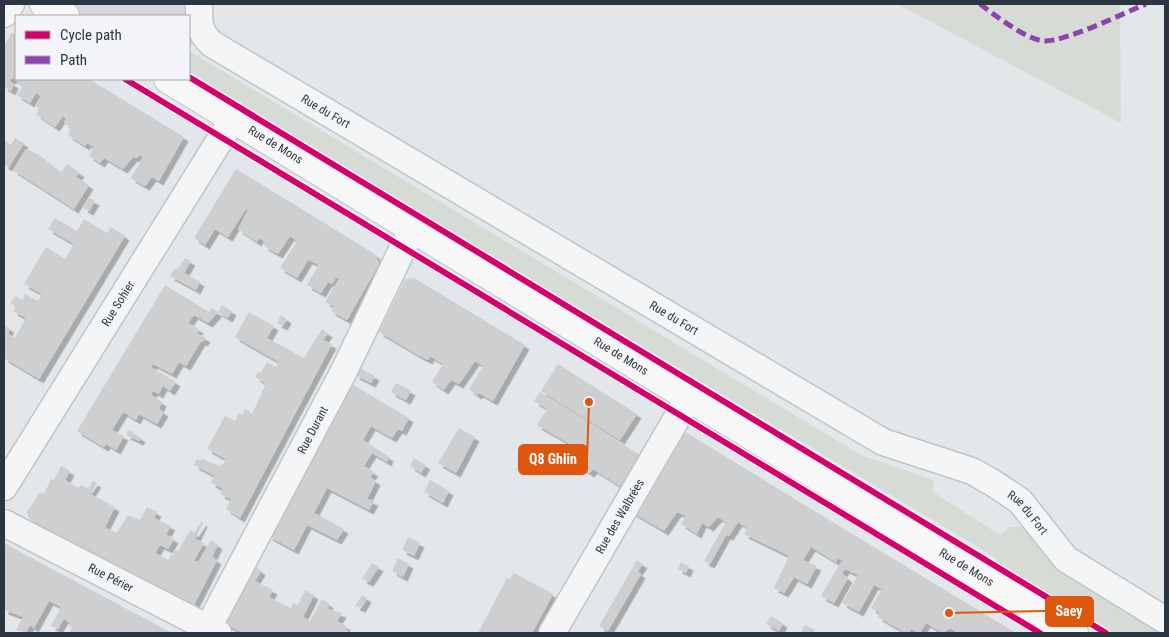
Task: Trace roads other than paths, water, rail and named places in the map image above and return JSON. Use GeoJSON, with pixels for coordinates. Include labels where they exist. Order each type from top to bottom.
{"type":"FeatureCollection","features":[{"type":"Feature","properties":{"kind":"main road"},"geometry":{"type":"LineString","coordinates":[[44,4],[63,15]]}},
{"type":"Feature","properties":{"kind":"main road","name":"Rue de Mons"},"geometry":{"type":"LineString","coordinates":[[170,80],[688,399],[1074,633]]}},
{"type":"Feature","properties":{"kind":"street"},"geometry":{"type":"LineString","coordinates":[[4,14],[11,4]]}},
{"type":"Feature","properties":{"kind":"street","name":"Rue du Fort"},"geometry":{"type":"LineString","coordinates":[[199,4],[199,21],[202,34],[212,44],[883,442],[972,471],[993,483],[1020,501],[1066,559],[1165,620]]}},
{"type":"Feature","properties":{"kind":"street","name":"Rue Sohier"},"geometry":{"type":"LineString","coordinates":[[4,488],[233,119]]}},
{"type":"Feature","properties":{"kind":"street","name":"Rue Durant"},"geometry":{"type":"LineString","coordinates":[[213,631],[344,372],[412,229]]}},
{"type":"Feature","properties":{"kind":"street","name":"Rue des Walbrées"},"geometry":{"type":"LineString","coordinates":[[552,633],[688,399]]}},
{"type":"Feature","properties":{"kind":"street","name":"Rue Périer"},"geometry":{"type":"LineString","coordinates":[[4,523],[213,631]]}},
{"type":"Feature","properties":{"kind":"place","name":"Q8 Ghlin"},"geometry":{"type":"Point","coordinates":[589,402]}},
{"type":"Feature","properties":{"kind":"place","name":"Saey"},"geometry":{"type":"Point","coordinates":[949,613]}}]}
